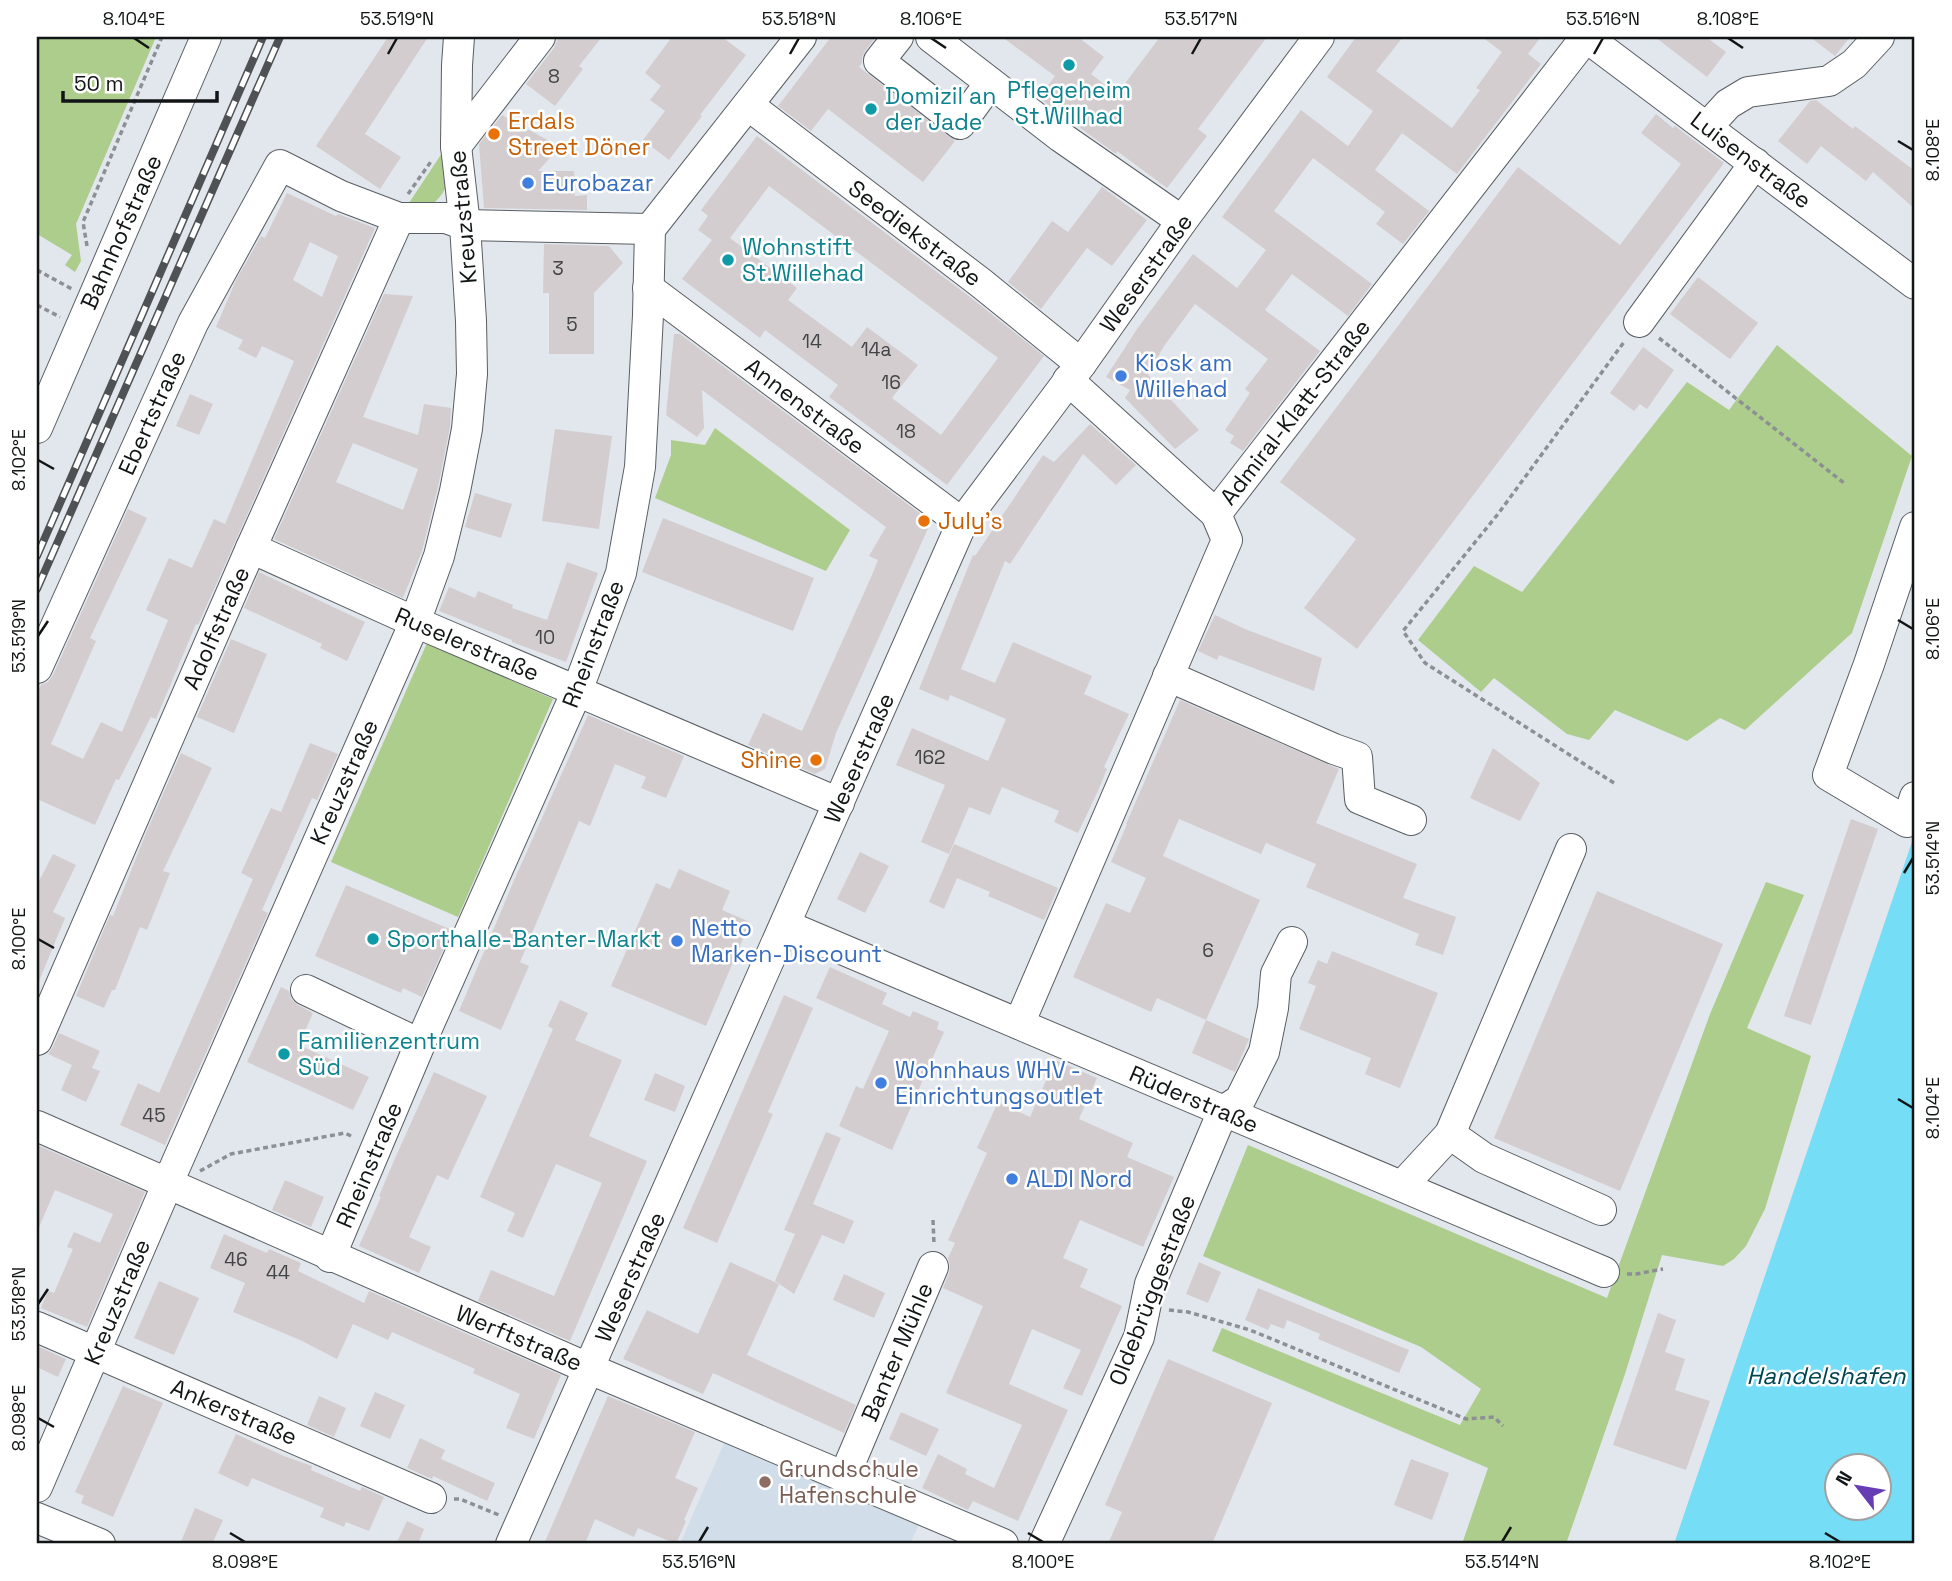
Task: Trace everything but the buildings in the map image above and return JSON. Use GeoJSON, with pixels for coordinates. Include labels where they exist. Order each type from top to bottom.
{"type":"FeatureCollection","features":[{"type":"Feature","properties":{"kind":"street","name":"Bahnhofstraße"},"geometry":{"type":"LineString","coordinates":[[37,428],[206,37]]}},
{"type":"Feature","properties":{"kind":"street","name":"Kreuzstraße"},"geometry":{"type":"LineString","coordinates":[[37,1487],[415,622],[439,556],[456,491],[467,429],[472,374],[465,225],[456,146],[459,37]]}},
{"type":"Feature","properties":{"kind":"street"},"geometry":{"type":"LineString","coordinates":[[456,146],[540,37]]}},
{"type":"Feature","properties":{"kind":"street"},"geometry":{"type":"LineString","coordinates":[[399,218],[446,218],[465,225],[650,229],[801,37]]}},
{"type":"Feature","properties":{"kind":"street"},"geometry":{"type":"LineString","coordinates":[[898,37],[879,61],[960,124],[990,83]]}},
{"type":"Feature","properties":{"kind":"street"},"geometry":{"type":"LineString","coordinates":[[931,37],[1061,137],[1182,221]]}},
{"type":"Feature","properties":{"kind":"street","name":"Weserstraße"},"geometry":{"type":"LineString","coordinates":[[515,1534],[962,523],[1320,37]]}},
{"type":"Feature","properties":{"kind":"street","name":"Luisenstraße"},"geometry":{"type":"LineString","coordinates":[[1586,37],[1915,284]]}},
{"type":"Feature","properties":{"kind":"street","name":"Admiral-Klatt-Straße"},"geometry":{"type":"LineString","coordinates":[[1019,1024],[1227,540],[1216,514],[1586,37]]}},
{"type":"Feature","properties":{"kind":"street"},"geometry":{"type":"LineString","coordinates":[[1707,127],[1728,104],[1748,92],[1829,81],[1854,64],[1879,37]]}},
{"type":"Feature","properties":{"kind":"street","name":"Seediekstraße"},"geometry":{"type":"LineString","coordinates":[[748,105],[981,283],[1216,514]]}},
{"type":"Feature","properties":{"kind":"street"},"geometry":{"type":"LineString","coordinates":[[1639,322],[1755,163]]}},
{"type":"Feature","properties":{"kind":"street","name":"Ebertstraße"},"geometry":{"type":"LineString","coordinates":[[37,668],[193,323],[280,165],[341,196],[399,218]]}},
{"type":"Feature","properties":{"kind":"street","name":"Adolfstraße"},"geometry":{"type":"LineString","coordinates":[[37,1040],[251,548],[399,218]]}},
{"type":"Feature","properties":{"kind":"street","name":"Rheinstraße"},"geometry":{"type":"LineString","coordinates":[[330,1256],[420,1044],[577,691],[621,573],[639,467],[650,229]]}},
{"type":"Feature","properties":{"kind":"street","name":"Annenstraße"},"geometry":{"type":"LineString","coordinates":[[648,288],[962,523]]}},
{"type":"Feature","properties":{"kind":"street"},"geometry":{"type":"LineString","coordinates":[[1911,810],[1828,775],[1915,527]]}},
{"type":"Feature","properties":{"kind":"street","name":"Ruselerstraße"},"geometry":{"type":"LineString","coordinates":[[251,548],[415,622],[839,803]]}},
{"type":"Feature","properties":{"kind":"street"},"geometry":{"type":"LineString","coordinates":[[1168,676],[1357,757],[1360,799],[1411,820]]}},
{"type":"Feature","properties":{"kind":"street"},"geometry":{"type":"LineString","coordinates":[[1402,1186],[1450,1134],[1571,849]]}},
{"type":"Feature","properties":{"kind":"street","name":"Rüderstraße"},"geometry":{"type":"LineString","coordinates":[[785,925],[1604,1272]]}},
{"type":"Feature","properties":{"kind":"street"},"geometry":{"type":"LineString","coordinates":[[1223,1111],[1240,1100],[1264,1052],[1273,1008],[1276,974],[1293,942]]}},
{"type":"Feature","properties":{"kind":"street"},"geometry":{"type":"LineString","coordinates":[[306,990],[420,1044]]}},
{"type":"Feature","properties":{"kind":"street","name":"Oldebrüggestraße"},"geometry":{"type":"LineString","coordinates":[[1044,1544],[1139,1337],[1150,1284],[1223,1111]]}},
{"type":"Feature","properties":{"kind":"street","name":"Werftstraße"},"geometry":{"type":"LineString","coordinates":[[37,1126],[590,1369],[1003,1544]]}},
{"type":"Feature","properties":{"kind":"street"},"geometry":{"type":"LineString","coordinates":[[1450,1134],[1484,1158],[1601,1210]]}},
{"type":"Feature","properties":{"kind":"street","name":"Banter Mühle"},"geometry":{"type":"LineString","coordinates":[[844,1477],[933,1267]]}},
{"type":"Feature","properties":{"kind":"street","name":"Ankerstraße"},"geometry":{"type":"LineString","coordinates":[[37,1327],[431,1498]]}},
{"type":"Feature","properties":{"kind":"street"},"geometry":{"type":"LineString","coordinates":[[37,1518],[100,1544]]}},
{"type":"Feature","properties":{"kind":"path"},"geometry":{"type":"LineString","coordinates":[[87,248],[83,222],[162,37]]}},
{"type":"Feature","properties":{"kind":"path"},"geometry":{"type":"LineString","coordinates":[[399,218],[400,206],[442,146],[456,146]]}},
{"type":"Feature","properties":{"kind":"path"},"geometry":{"type":"LineString","coordinates":[[37,270],[92,300]]}},
{"type":"Feature","properties":{"kind":"path"},"geometry":{"type":"LineString","coordinates":[[1614,783],[1425,663],[1403,631],[1498,513],[1639,322],[1844,483]]}},
{"type":"Feature","properties":{"kind":"path"},"geometry":{"type":"LineString","coordinates":[[197,1173],[231,1154],[345,1133],[376,1147]]}},
{"type":"Feature","properties":{"kind":"path"},"geometry":{"type":"LineString","coordinates":[[1604,1272],[1636,1275],[1663,1269]]}},
{"type":"Feature","properties":{"kind":"path"},"geometry":{"type":"LineString","coordinates":[[1146,1307],[1188,1312],[1250,1330],[1466,1419],[1493,1417],[1503,1426]]}},
{"type":"Feature","properties":{"kind":"path"},"geometry":{"type":"LineString","coordinates":[[431,1498],[460,1499],[515,1534]]}},
{"type":"Feature","properties":{"kind":"shaded area","name":"Grundschule Hafenschule"},"geometry":{"type":"Polygon","coordinates":[[[725,1441],[919,1524],[910,1544],[680,1544],[725,1441]]]}},
{"type":"Feature","properties":{"kind":"green space"},"geometry":{"type":"Polygon","coordinates":[[[37,37],[156,37],[76,224],[81,261],[75,272],[65,265],[72,255],[37,234],[37,37]]]}},
{"type":"Feature","properties":{"kind":"green space"},"geometry":{"type":"Polygon","coordinates":[[[444,150],[447,179],[444,191],[434,203],[409,203],[444,150]]]}},
{"type":"Feature","properties":{"kind":"green space"},"geometry":{"type":"Polygon","coordinates":[[[1777,345],[1912,456],[1852,633],[1745,730],[1720,718],[1687,741],[1615,710],[1589,740],[1567,734],[1494,678],[1481,692],[1418,640],[1474,566],[1522,592],[1687,382],[1729,410],[1777,345]]]}},
{"type":"Feature","properties":{"kind":"green space"},"geometry":{"type":"Polygon","coordinates":[[[715,428],[850,530],[826,571],[655,498],[671,455],[671,440],[705,445],[715,428]]]}},
{"type":"Feature","properties":{"kind":"green space"},"geometry":{"type":"Polygon","coordinates":[[[427,643],[553,699],[458,917],[331,862],[427,643]]]}},
{"type":"Feature","properties":{"kind":"green space"},"geometry":{"type":"Polygon","coordinates":[[[1766,882],[1804,895],[1747,1028],[1811,1056],[1765,1209],[1746,1246],[1723,1266],[1662,1255],[1625,1374],[1566,1544],[1462,1544],[1488,1468],[1212,1351],[1222,1328],[1460,1425],[1481,1389],[1421,1347],[1203,1256],[1248,1145],[1607,1298],[1710,1014],[1766,882]]]}},
{"type":"Feature","properties":{"kind":"water","name":"Handelshafen"},"geometry":{"type":"Polygon","coordinates":[[[1915,833],[1915,1544],[1674,1544],[1915,833]]]}},
{"type":"Feature","properties":{"kind":"railway"},"geometry":{"type":"LineString","coordinates":[[37,556],[263,37]]}},
{"type":"Feature","properties":{"kind":"railway"},"geometry":{"type":"LineString","coordinates":[[37,589],[280,37]]}},
{"type":"Feature","properties":{"kind":"place","name":"Pflegeheim St.Willhad"},"geometry":{"type":"Point","coordinates":[1069,65]}},
{"type":"Feature","properties":{"kind":"place","name":"Domizil an der Jade"},"geometry":{"type":"Point","coordinates":[871,109]}},
{"type":"Feature","properties":{"kind":"place","name":"Erdals Street Döner"},"geometry":{"type":"Point","coordinates":[494,134]}},
{"type":"Feature","properties":{"kind":"place","name":"Eurobazar"},"geometry":{"type":"Point","coordinates":[528,183]}},
{"type":"Feature","properties":{"kind":"place","name":"Wohnstift St.Willehad"},"geometry":{"type":"Point","coordinates":[728,260]}},
{"type":"Feature","properties":{"kind":"place","name":"Kiosk am Willehad"},"geometry":{"type":"Point","coordinates":[1121,376]}},
{"type":"Feature","properties":{"kind":"place","name":"July's"},"geometry":{"type":"Point","coordinates":[924,521]}},
{"type":"Feature","properties":{"kind":"place","name":"Shine"},"geometry":{"type":"Point","coordinates":[816,760]}},
{"type":"Feature","properties":{"kind":"place","name":"Sporthalle-Banter-Markt"},"geometry":{"type":"Point","coordinates":[373,939]}},
{"type":"Feature","properties":{"kind":"place","name":"Netto Marken-Discount"},"geometry":{"type":"Point","coordinates":[677,941]}},
{"type":"Feature","properties":{"kind":"place","name":"Familienzentrum Süd"},"geometry":{"type":"Point","coordinates":[284,1054]}},
{"type":"Feature","properties":{"kind":"place","name":"Wohnhaus WHV - Einrichtungsoutlet"},"geometry":{"type":"Point","coordinates":[881,1083]}},
{"type":"Feature","properties":{"kind":"place","name":"ALDI Nord"},"geometry":{"type":"Point","coordinates":[1012,1179]}},
{"type":"Feature","properties":{"kind":"place","name":"Grundschule Hafenschule"},"geometry":{"type":"Point","coordinates":[765,1482]}}]}
